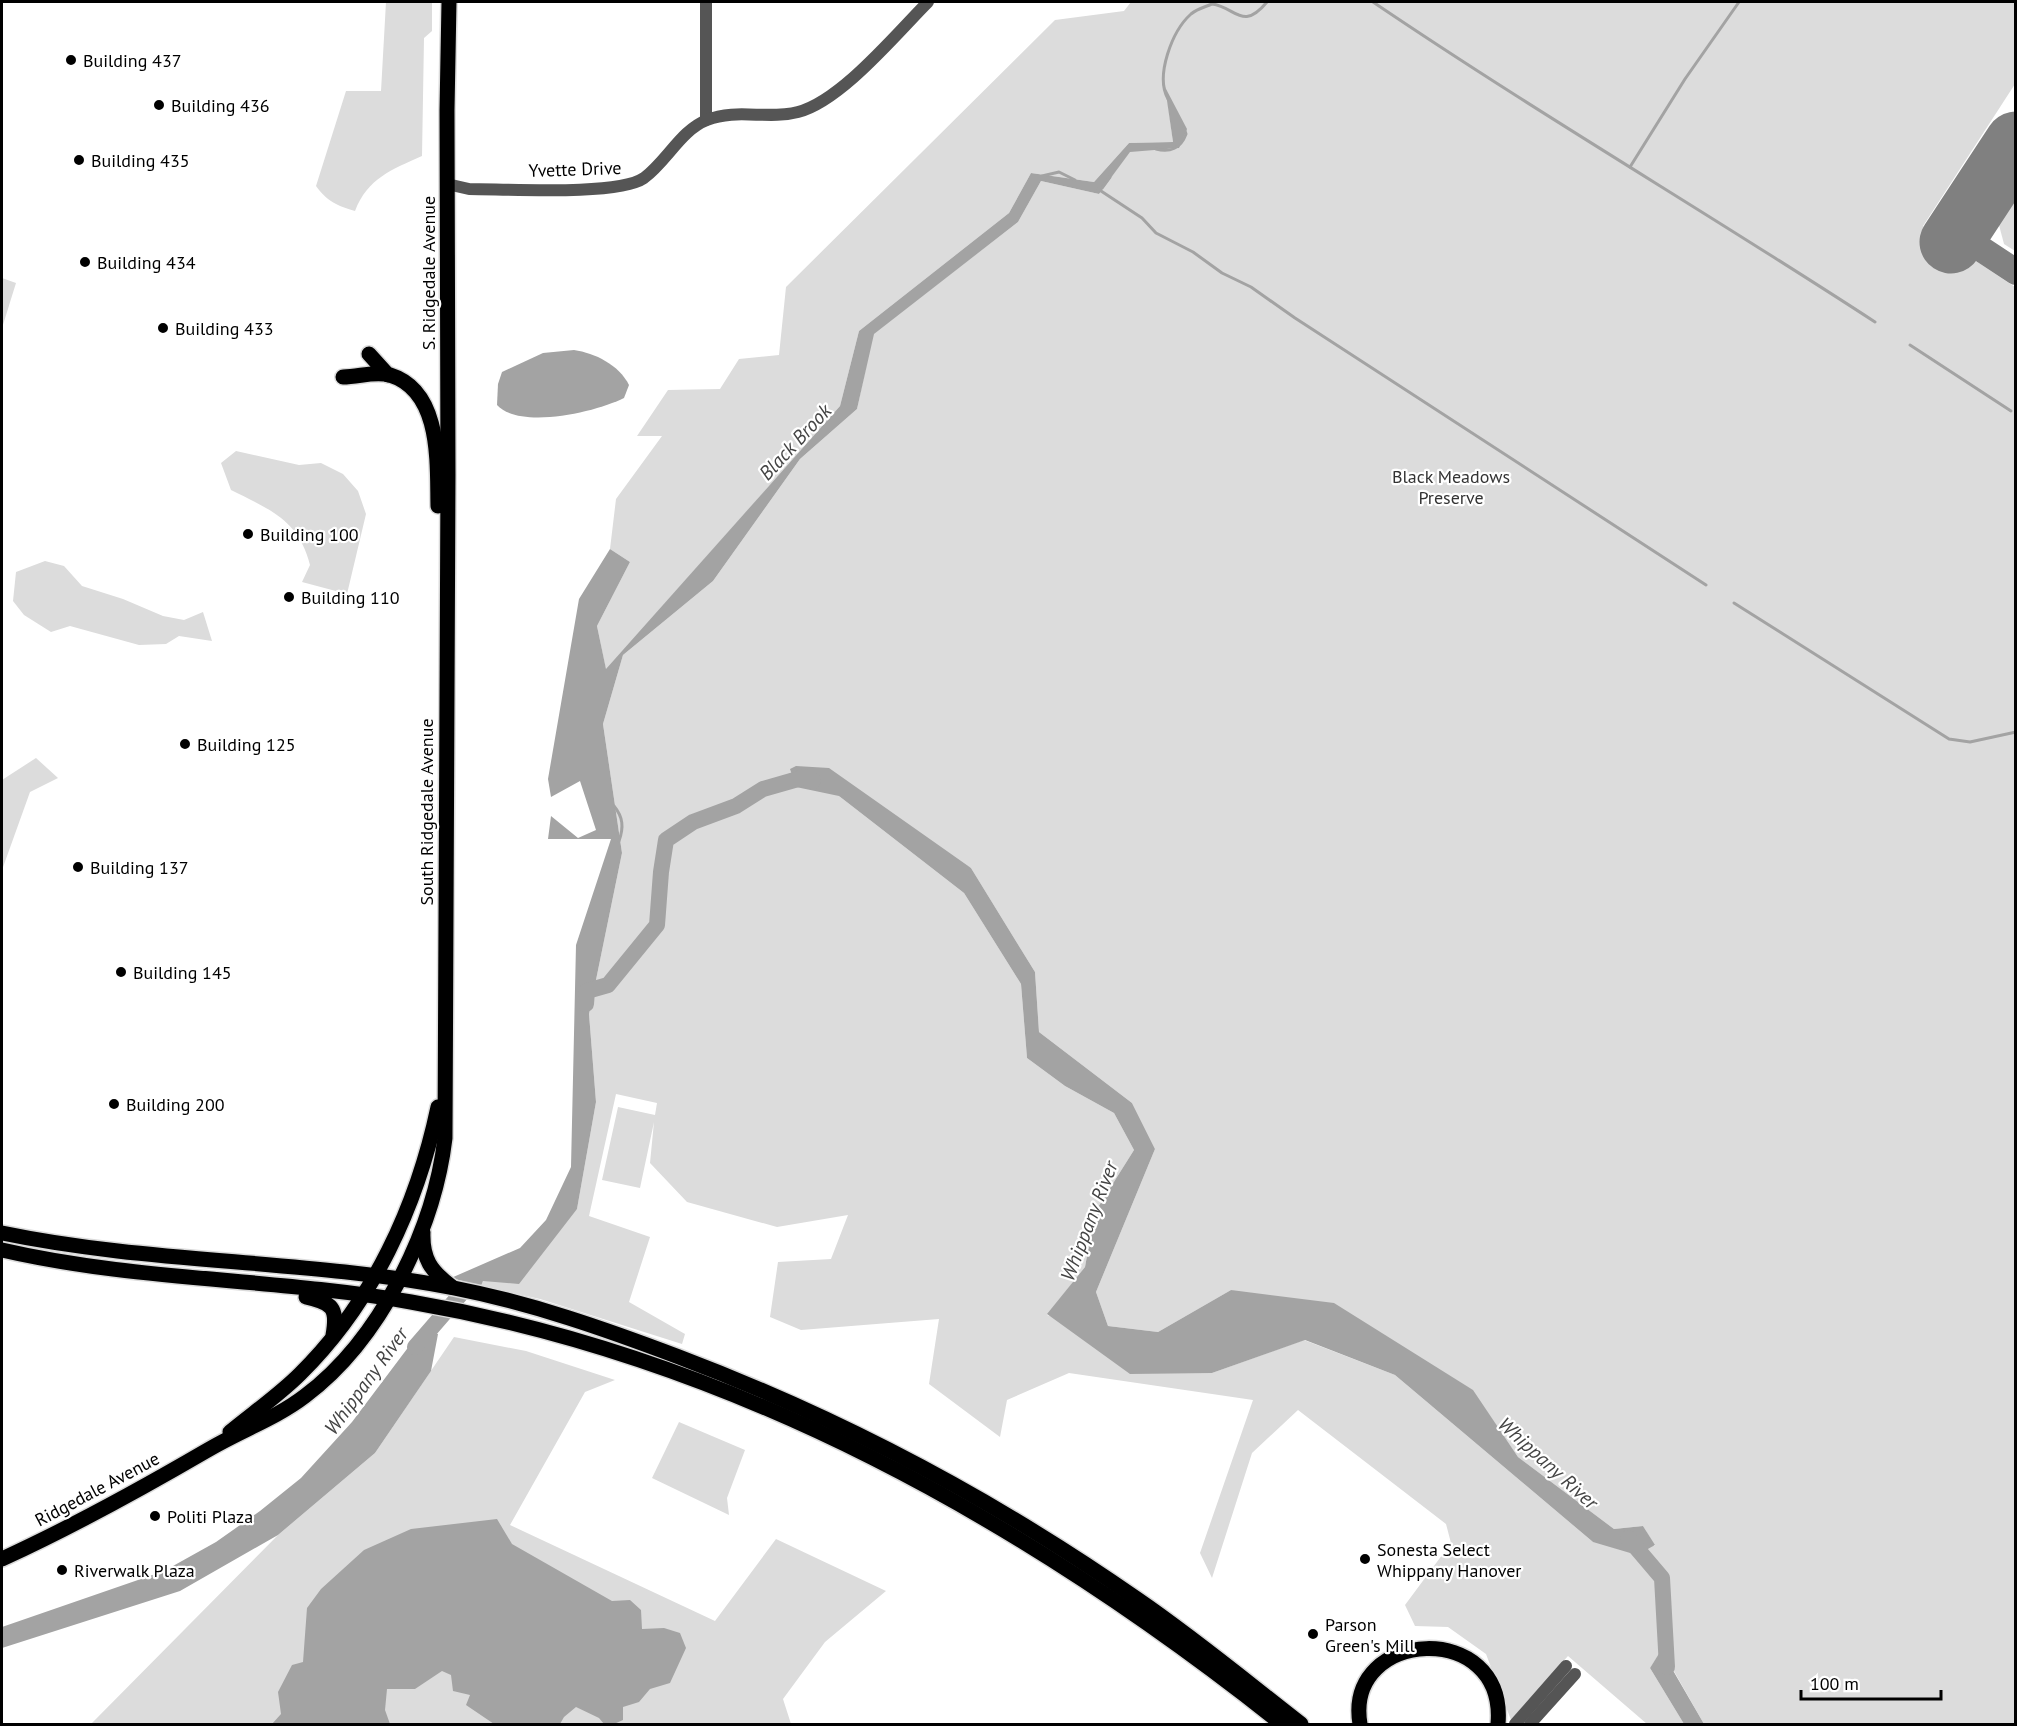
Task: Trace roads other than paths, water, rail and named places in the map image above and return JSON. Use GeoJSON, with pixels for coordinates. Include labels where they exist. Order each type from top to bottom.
{"type":"FeatureCollection","features":[{"type":"Feature","properties":{"kind":"main road","name":"S. Ridgedale Avenue"},"geometry":{"type":"LineString","coordinates":[[448,544],[447,184],[450,2]]}},
{"type":"Feature","properties":{"kind":"main road"},"geometry":{"type":"LineString","coordinates":[[369,354],[388,375],[411,388],[429,418],[436,448],[438,518],[448,544]]}},
{"type":"Feature","properties":{"kind":"main road"},"geometry":{"type":"LineString","coordinates":[[343,377],[369,374],[388,375]]}},
{"type":"Feature","properties":{"kind":"main road","name":"South Ridgedale Avenue"},"geometry":{"type":"LineString","coordinates":[[398,1279],[423,1226],[442,1159],[448,544]]}},
{"type":"Feature","properties":{"kind":"main road","name":"South Ridgedale Avenue"},"geometry":{"type":"LineString","coordinates":[[375,1276],[423,1172],[444,1080]]}},
{"type":"Feature","properties":{"kind":"main road"},"geometry":{"type":"LineString","coordinates":[[423,1226],[423,1248],[427,1262],[436,1274],[455,1288]]}},
{"type":"Feature","properties":{"kind":"main road"},"geometry":{"type":"LineString","coordinates":[[2,1233],[97,1250],[375,1276],[455,1288],[575,1319],[727,1375],[860,1434],[1000,1512],[1097,1572],[1204,1647],[1302,1725]]}},
{"type":"Feature","properties":{"kind":"main road"},"geometry":{"type":"LineString","coordinates":[[2,1250],[111,1270],[365,1295],[411,1302],[553,1333],[661,1369],[768,1410],[894,1468],[989,1520],[1078,1575],[1182,1647],[1282,1725]]}},
{"type":"Feature","properties":{"kind":"main road","name":"Ridgedale Avenue"},"geometry":{"type":"LineString","coordinates":[[209,1449],[299,1374],[332,1339],[365,1295],[375,1276]]}},
{"type":"Feature","properties":{"kind":"main road","name":"Ridgedale Avenue"},"geometry":{"type":"LineString","coordinates":[[2,1559],[114,1504],[209,1449],[276,1416],[306,1395],[335,1370],[361,1340],[388,1299],[398,1279]]}},
{"type":"Feature","properties":{"kind":"main road"},"geometry":{"type":"LineString","coordinates":[[281,1287],[294,1294],[324,1301],[333,1310],[336,1317],[332,1339]]}},
{"type":"Feature","properties":{"kind":"main road"},"geometry":{"type":"LineString","coordinates":[[1360,1725],[1361,1695],[1369,1678],[1399,1654],[1423,1647],[1449,1650],[1460,1654],[1480,1670],[1494,1692],[1498,1725]]}},
{"type":"Feature","properties":{"kind":"street"},"geometry":{"type":"LineString","coordinates":[[706,2],[705,120],[726,115],[796,113],[824,102],[928,2]]}},
{"type":"Feature","properties":{"kind":"street","name":"Yvette Drive"},"geometry":{"type":"LineString","coordinates":[[447,184],[469,189],[626,187],[650,172],[691,129],[705,120]]}},
{"type":"Feature","properties":{"kind":"street"},"geometry":{"type":"LineString","coordinates":[[1515,1725],[1570,1670],[1530,1725]]}},
{"type":"Feature","properties":{"kind":"waterway","name":"Black Brook"},"geometry":{"type":"LineString","coordinates":[[1168,99],[1163,78],[1168,54],[1178,31],[1191,14],[1212,4],[1245,17],[1258,11],[1267,2]]}},
{"type":"Feature","properties":{"kind":"waterway"},"geometry":{"type":"LineString","coordinates":[[1373,2],[1497,84],[1875,322]]}},
{"type":"Feature","properties":{"kind":"waterway"},"geometry":{"type":"LineString","coordinates":[[1630,167],[1685,79],[1739,2]]}},
{"type":"Feature","properties":{"kind":"waterway","name":"Black Brook"},"geometry":{"type":"LineString","coordinates":[[1156,149],[1170,150],[1178,146],[1186,134],[1184,128]]}},
{"type":"Feature","properties":{"kind":"waterway","name":"Black Brook"},"geometry":{"type":"LineString","coordinates":[[1042,176],[1059,172],[1075,180]]}},
{"type":"Feature","properties":{"kind":"waterway","name":"Black Brook"},"geometry":{"type":"LineString","coordinates":[[1102,188],[1110,177]]}},
{"type":"Feature","properties":{"kind":"waterway"},"geometry":{"type":"LineString","coordinates":[[1098,189],[1142,218],[1156,233],[1193,252],[1222,273],[1251,287],[1295,318],[1706,585]]}},
{"type":"Feature","properties":{"kind":"waterway"},"geometry":{"type":"LineString","coordinates":[[1910,345],[2011,411]]}},
{"type":"Feature","properties":{"kind":"waterway"},"geometry":{"type":"LineString","coordinates":[[1734,603],[1949,739],[1970,742],[2016,732]]}},
{"type":"Feature","properties":{"kind":"waterway","name":"Whippany River"},"geometry":{"type":"LineString","coordinates":[[586,1004],[587,991],[608,985],[657,925],[666,840],[693,822],[736,806],[763,789],[805,777],[813,781]]}},
{"type":"Feature","properties":{"kind":"waterway","name":"Black Brook"},"geometry":{"type":"LineString","coordinates":[[614,806],[622,822],[619,841]]}},
{"type":"Feature","properties":{"kind":"waterway","name":"Whippany River"},"geometry":{"type":"LineString","coordinates":[[415,1347],[473,1280]]}},
{"type":"Feature","properties":{"kind":"waterway","name":"Whippany River"},"geometry":{"type":"LineString","coordinates":[[1628,1538],[1662,1578],[1667,1667]]}},
{"type":"Feature","properties":{"kind":"place","name":"Building 437"},"geometry":{"type":"Point","coordinates":[71,60]}},
{"type":"Feature","properties":{"kind":"place","name":"Building 436"},"geometry":{"type":"Point","coordinates":[159,105]}},
{"type":"Feature","properties":{"kind":"place","name":"Building 435"},"geometry":{"type":"Point","coordinates":[79,160]}},
{"type":"Feature","properties":{"kind":"place","name":"Building 434"},"geometry":{"type":"Point","coordinates":[85,262]}},
{"type":"Feature","properties":{"kind":"place","name":"Building 433"},"geometry":{"type":"Point","coordinates":[163,328]}},
{"type":"Feature","properties":{"kind":"place","name":"Building 100"},"geometry":{"type":"Point","coordinates":[248,534]}},
{"type":"Feature","properties":{"kind":"place","name":"Building 110"},"geometry":{"type":"Point","coordinates":[289,597]}},
{"type":"Feature","properties":{"kind":"place","name":"Building 125"},"geometry":{"type":"Point","coordinates":[185,744]}},
{"type":"Feature","properties":{"kind":"place","name":"Building 137"},"geometry":{"type":"Point","coordinates":[78,867]}},
{"type":"Feature","properties":{"kind":"place","name":"Building 145"},"geometry":{"type":"Point","coordinates":[121,972]}},
{"type":"Feature","properties":{"kind":"place","name":"Building 200"},"geometry":{"type":"Point","coordinates":[114,1104]}},
{"type":"Feature","properties":{"kind":"place","name":"Politi Plaza"},"geometry":{"type":"Point","coordinates":[155,1516]}},
{"type":"Feature","properties":{"kind":"place","name":"Sonesta Select Whippany Hanover"},"geometry":{"type":"Point","coordinates":[1365,1559]}},
{"type":"Feature","properties":{"kind":"place","name":"Riverwalk Plaza"},"geometry":{"type":"Point","coordinates":[62,1570]}},
{"type":"Feature","properties":{"kind":"place","name":"Parson Green's Mill"},"geometry":{"type":"Point","coordinates":[1313,1634]}},
{"type":"Feature","properties":{"kind":"park label","name":"Black Meadows Preserve"},"geometry":{"type":"Point","coordinates":[1451,486]}}]}
